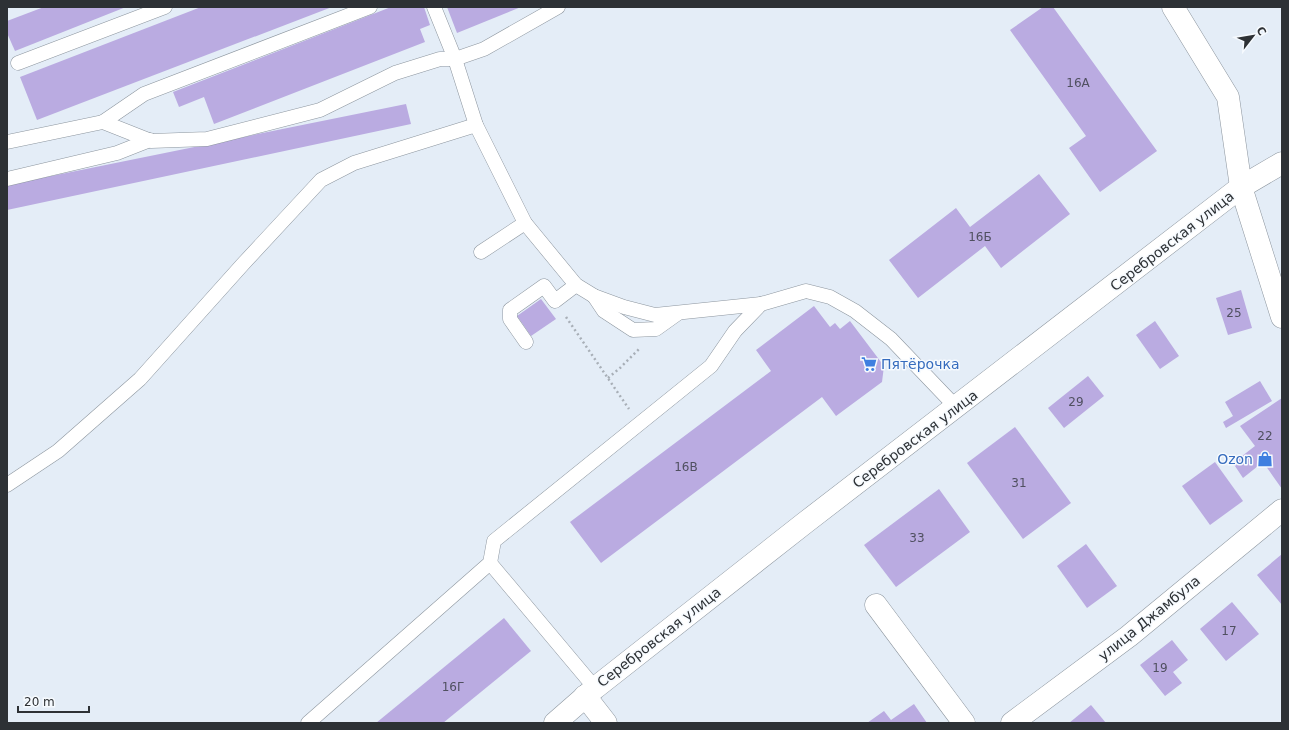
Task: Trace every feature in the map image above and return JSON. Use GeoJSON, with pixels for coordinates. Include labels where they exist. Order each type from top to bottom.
{"type":"FeatureCollection","features":[{"type":"Feature","properties":{"kind":"street"},"geometry":{"type":"LineString","coordinates":[[1173,7],[1228,97],[1241,187],[1282,317]]}},
{"type":"Feature","properties":{"kind":"street","name":"Серебровская улица"},"geometry":{"type":"LineString","coordinates":[[555,723],[590,692],[806,522],[956,408],[1241,187],[1282,163]]}},
{"type":"Feature","properties":{"kind":"street","name":"улица Джамбула"},"geometry":{"type":"LineString","coordinates":[[1012,723],[1129,636],[1282,510]]}},
{"type":"Feature","properties":{"kind":"street"},"geometry":{"type":"LineString","coordinates":[[876,605],[964,723]]}},
{"type":"Feature","properties":{"kind":"street"},"geometry":{"type":"LineString","coordinates":[[590,692],[606,723]]}},
{"type":"Feature","properties":{"kind":"lane"},"geometry":{"type":"LineString","coordinates":[[18,63],[165,7]]}},
{"type":"Feature","properties":{"kind":"lane"},"geometry":{"type":"LineString","coordinates":[[7,142],[103,122],[144,94],[370,7]]}},
{"type":"Feature","properties":{"kind":"lane"},"geometry":{"type":"LineString","coordinates":[[434,7],[455,59],[476,125],[525,223],[576,285],[594,296],[624,307],[655,315],[677,314],[761,304],[806,291],[830,297],[854,311],[891,339],[956,408]]}},
{"type":"Feature","properties":{"kind":"lane"},"geometry":{"type":"LineString","coordinates":[[7,179],[117,153],[150,140],[207,139],[320,110],[395,73],[440,59],[455,59],[484,49],[558,7]]}},
{"type":"Feature","properties":{"kind":"lane"},"geometry":{"type":"LineString","coordinates":[[103,122],[150,140]]}},
{"type":"Feature","properties":{"kind":"lane"},"geometry":{"type":"LineString","coordinates":[[7,485],[58,451],[140,379],[237,270],[321,180],[354,163],[476,125]]}},
{"type":"Feature","properties":{"kind":"lane"},"geometry":{"type":"LineString","coordinates":[[481,252],[525,223]]}},
{"type":"Feature","properties":{"kind":"lane"},"geometry":{"type":"LineString","coordinates":[[526,342],[510,319],[510,310],[544,286],[555,301],[576,285]]}},
{"type":"Feature","properties":{"kind":"lane"},"geometry":{"type":"LineString","coordinates":[[594,296],[604,311],[633,330],[656,329],[677,314]]}},
{"type":"Feature","properties":{"kind":"lane"},"geometry":{"type":"LineString","coordinates":[[308,723],[490,563],[494,541],[711,366],[735,331],[761,304]]}},
{"type":"Feature","properties":{"kind":"lane"},"geometry":{"type":"LineString","coordinates":[[490,563],[590,692]]}},
{"type":"Feature","properties":{"kind":"path"},"geometry":{"type":"LineString","coordinates":[[555,301],[629,409]]}},
{"type":"Feature","properties":{"kind":"path"},"geometry":{"type":"LineString","coordinates":[[608,378],[635,354],[656,329]]}},
{"type":"Feature","properties":{"kind":"building"},"geometry":{"type":"Polygon","coordinates":[[[44,7],[126,7],[15,51],[7,33],[7,21],[44,7]]]}},
{"type":"Feature","properties":{"kind":"building"},"geometry":{"type":"Polygon","coordinates":[[[201,7],[332,7],[37,120],[20,77],[201,7]]]}},
{"type":"Feature","properties":{"kind":"building"},"geometry":{"type":"Polygon","coordinates":[[[391,7],[424,7],[430,25],[420,29],[425,42],[214,124],[204,97],[179,107],[173,92],[391,7]]]}},
{"type":"Feature","properties":{"kind":"building"},"geometry":{"type":"Polygon","coordinates":[[[447,7],[521,7],[457,33],[447,7]]]}},
{"type":"Feature","properties":{"kind":"building"},"geometry":{"type":"Polygon","coordinates":[[[1043,7],[1053,7],[1157,151],[1100,192],[1069,148],[1086,136],[1010,30],[1043,7]]]}},
{"type":"Feature","properties":{"kind":"building"},"geometry":{"type":"Polygon","coordinates":[[[406,104],[411,124],[7,210],[7,185],[406,104]]]}},
{"type":"Feature","properties":{"kind":"building"},"geometry":{"type":"Polygon","coordinates":[[[1039,174],[1070,214],[1001,268],[985,246],[918,298],[889,260],[956,208],[970,227],[1039,174]]]}},
{"type":"Feature","properties":{"kind":"building"},"geometry":{"type":"Polygon","coordinates":[[[1241,290],[1252,328],[1228,335],[1216,298],[1241,290]]]}},
{"type":"Feature","properties":{"kind":"building"},"geometry":{"type":"Polygon","coordinates":[[[541,299],[556,319],[531,336],[517,316],[541,299]]]}},
{"type":"Feature","properties":{"kind":"building"},"geometry":{"type":"Polygon","coordinates":[[[814,306],[830,327],[835,323],[840,329],[850,321],[884,366],[882,382],[836,416],[822,397],[601,563],[570,522],[771,371],[756,350],[814,306]]]}},
{"type":"Feature","properties":{"kind":"building"},"geometry":{"type":"Polygon","coordinates":[[[1155,321],[1179,356],[1160,369],[1136,335],[1155,321]]]}},
{"type":"Feature","properties":{"kind":"building"},"geometry":{"type":"Polygon","coordinates":[[[1088,376],[1104,396],[1064,428],[1048,408],[1088,376]]]}},
{"type":"Feature","properties":{"kind":"building"},"geometry":{"type":"Polygon","coordinates":[[[1260,381],[1272,401],[1226,428],[1223,422],[1233,416],[1225,402],[1260,381]]]}},
{"type":"Feature","properties":{"kind":"building"},"geometry":{"type":"Polygon","coordinates":[[[1282,398],[1282,489],[1263,462],[1243,478],[1233,463],[1255,446],[1240,426],[1282,398]]]}},
{"type":"Feature","properties":{"kind":"building"},"geometry":{"type":"Polygon","coordinates":[[[1015,427],[1071,503],[1023,539],[967,463],[1015,427]]]}},
{"type":"Feature","properties":{"kind":"building"},"geometry":{"type":"Polygon","coordinates":[[[1215,462],[1243,501],[1210,525],[1182,486],[1215,462]]]}},
{"type":"Feature","properties":{"kind":"building"},"geometry":{"type":"Polygon","coordinates":[[[939,489],[970,532],[896,587],[864,545],[939,489]]]}},
{"type":"Feature","properties":{"kind":"building"},"geometry":{"type":"Polygon","coordinates":[[[1086,544],[1117,586],[1087,608],[1057,566],[1086,544]]]}},
{"type":"Feature","properties":{"kind":"building"},"geometry":{"type":"Polygon","coordinates":[[[1282,554],[1282,605],[1257,575],[1282,554]]]}},
{"type":"Feature","properties":{"kind":"building"},"geometry":{"type":"Polygon","coordinates":[[[1232,602],[1259,634],[1226,661],[1200,629],[1232,602]]]}},
{"type":"Feature","properties":{"kind":"building"},"geometry":{"type":"Polygon","coordinates":[[[504,618],[531,651],[443,723],[376,723],[504,618]]]}},
{"type":"Feature","properties":{"kind":"building"},"geometry":{"type":"Polygon","coordinates":[[[1172,640],[1188,660],[1173,672],[1182,683],[1165,696],[1140,665],[1172,640]]]}},
{"type":"Feature","properties":{"kind":"building"},"geometry":{"type":"Polygon","coordinates":[[[914,704],[927,723],[867,723],[884,711],[891,720],[914,704]]]}},
{"type":"Feature","properties":{"kind":"building"},"geometry":{"type":"Polygon","coordinates":[[[1091,705],[1106,723],[1069,723],[1091,705]]]}},
{"type":"Feature","properties":{"kind":"place","name":"Пятёрочка"},"geometry":{"type":"Point","coordinates":[869,364]}},
{"type":"Feature","properties":{"kind":"place","name":"Ozon"},"geometry":{"type":"Point","coordinates":[1265,459]}}]}
